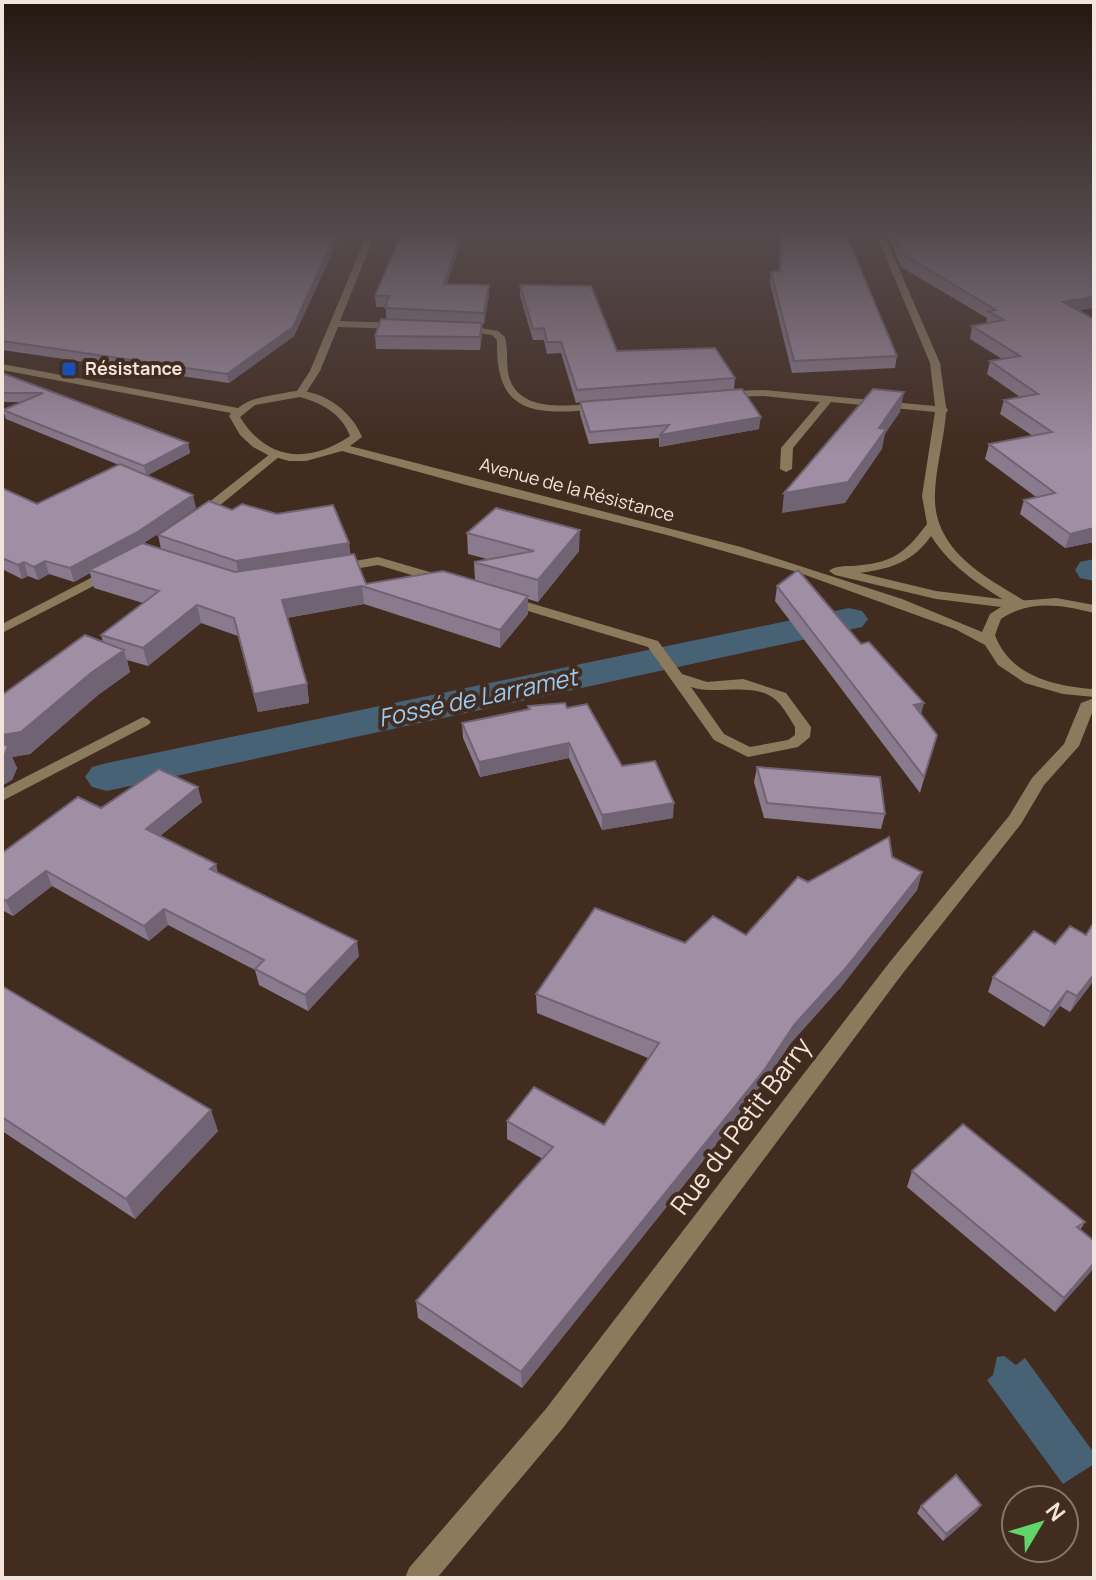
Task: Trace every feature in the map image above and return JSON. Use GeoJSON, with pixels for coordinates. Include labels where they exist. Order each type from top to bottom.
{"type":"FeatureCollection","features":[{"type":"Feature","properties":{"kind":"street"},"geometry":{"type":"LineString","coordinates":[[300,394],[315,371],[340,308]]}},
{"type":"Feature","properties":{"kind":"street"},"geometry":{"type":"LineString","coordinates":[[912,308],[938,369],[943,410],[930,475],[927,507],[931,527],[946,549],[1018,604],[995,617],[988,628],[989,642]]}},
{"type":"Feature","properties":{"kind":"street"},"geometry":{"type":"LineString","coordinates":[[333,324],[407,327]]}},
{"type":"Feature","properties":{"kind":"street"},"geometry":{"type":"LineString","coordinates":[[451,328],[480,329],[495,333],[502,339],[499,361],[511,396],[520,403],[555,409],[616,405]]}},
{"type":"Feature","properties":{"kind":"street"},"geometry":{"type":"LineString","coordinates":[[2,367],[238,411]]}},
{"type":"Feature","properties":{"kind":"street"},"geometry":{"type":"LineString","coordinates":[[721,394],[764,393],[943,410]]}},
{"type":"Feature","properties":{"kind":"street"},"geometry":{"type":"LineString","coordinates":[[300,394],[327,403],[354,427],[356,437],[343,448],[327,455],[297,458],[274,456],[259,448],[239,427],[234,416],[252,402],[300,394]]}},
{"type":"Feature","properties":{"kind":"street"},"geometry":{"type":"LineString","coordinates":[[786,469],[787,448],[828,399]]}},
{"type":"Feature","properties":{"kind":"street","name":"Avenue de la Résistance"},"geometry":{"type":"LineString","coordinates":[[343,448],[802,568],[972,631],[989,642],[997,655],[1023,675],[1056,688],[1094,693]]}},
{"type":"Feature","properties":{"kind":"street"},"geometry":{"type":"LineString","coordinates":[[189,523],[274,456]]}},
{"type":"Feature","properties":{"kind":"street"},"geometry":{"type":"LineString","coordinates":[[835,571],[871,568],[906,559],[931,527]]}},
{"type":"Feature","properties":{"kind":"street"},"geometry":{"type":"LineString","coordinates":[[316,571],[378,561],[455,584]]}},
{"type":"Feature","properties":{"kind":"street"},"geometry":{"type":"LineString","coordinates":[[2,629],[119,567]]}},
{"type":"Feature","properties":{"kind":"street","name":"Avenue de la Résistance"},"geometry":{"type":"LineString","coordinates":[[802,568],[835,571],[936,595],[1018,604],[1054,601],[1094,609]]}},
{"type":"Feature","properties":{"kind":"street"},"geometry":{"type":"LineString","coordinates":[[500,598],[653,644],[676,677],[719,737],[748,752],[793,744],[802,737],[803,727],[781,696],[743,683],[706,687],[676,677]]}},
{"type":"Feature","properties":{"kind":"street","name":"Rue du Petit Barry"},"geometry":{"type":"LineString","coordinates":[[419,1578],[554,1419],[896,968],[1015,820],[1038,782],[1071,746],[1086,706],[1094,703]]}},
{"type":"Feature","properties":{"kind":"street"},"geometry":{"type":"LineString","coordinates":[[2,796],[143,722]]}},
{"type":"Feature","properties":{"kind":"water"},"geometry":{"type":"Polygon","coordinates":[[[1004,1356],[1016,1365],[1025,1358],[1094,1453],[1094,1464],[1063,1484],[987,1380],[993,1375],[997,1357],[1004,1356]]]}},
{"type":"Feature","properties":{"kind":"building"},"geometry":{"type":"Polygon","coordinates":[[[2,308],[302,308],[293,327],[227,374],[2,341],[2,308]]]}},
{"type":"Feature","properties":{"kind":"building"},"geometry":{"type":"Polygon","coordinates":[[[385,308],[485,308],[484,313],[385,308]]]}},
{"type":"Feature","properties":{"kind":"building"},"geometry":{"type":"Polygon","coordinates":[[[527,308],[600,308],[617,351],[715,348],[735,378],[577,390],[561,342],[547,342],[544,328],[533,329],[527,308]]]}},
{"type":"Feature","properties":{"kind":"building"},"geometry":{"type":"Polygon","coordinates":[[[780,308],[877,308],[897,356],[794,361],[780,308]]]}},
{"type":"Feature","properties":{"kind":"building"},"geometry":{"type":"Polygon","coordinates":[[[992,308],[1073,308],[1094,319],[1094,528],[1070,534],[1024,500],[1055,493],[989,444],[1052,432],[1004,400],[1038,394],[990,361],[1020,356],[972,326],[1004,320],[988,311],[996,310],[992,308]]]}},
{"type":"Feature","properties":{"kind":"building"},"geometry":{"type":"Polygon","coordinates":[[[381,319],[482,323],[480,337],[375,336],[381,319]]]}},
{"type":"Feature","properties":{"kind":"building"},"geometry":{"type":"Polygon","coordinates":[[[2,373],[188,443],[144,466],[3,410],[43,393],[2,393],[2,373]]]}},
{"type":"Feature","properties":{"kind":"building"},"geometry":{"type":"Polygon","coordinates":[[[742,389],[761,417],[660,435],[669,425],[590,432],[580,402],[742,389]]]}},
{"type":"Feature","properties":{"kind":"building"},"geometry":{"type":"Polygon","coordinates":[[[873,389],[904,392],[879,428],[886,429],[848,482],[784,493],[873,389]]]}},
{"type":"Feature","properties":{"kind":"building"},"geometry":{"type":"Polygon","coordinates":[[[120,464],[193,495],[136,533],[70,568],[45,561],[34,567],[24,562],[18,565],[2,558],[2,488],[37,504],[120,464]]]}},
{"type":"Feature","properties":{"kind":"building"},"geometry":{"type":"Polygon","coordinates":[[[209,501],[232,510],[242,504],[277,514],[333,505],[349,543],[236,561],[158,535],[209,501]]]}},
{"type":"Feature","properties":{"kind":"building"},"geometry":{"type":"Polygon","coordinates":[[[496,508],[580,530],[538,580],[474,562],[534,551],[467,533],[496,508]]]}},
{"type":"Feature","properties":{"kind":"building"},"geometry":{"type":"Polygon","coordinates":[[[142,543],[235,572],[354,554],[366,584],[443,571],[528,596],[500,630],[362,586],[282,600],[307,684],[254,694],[234,618],[197,605],[143,648],[101,635],[159,591],[89,570],[142,543]]]}},
{"type":"Feature","properties":{"kind":"building"},"geometry":{"type":"Polygon","coordinates":[[[798,570],[861,644],[869,642],[924,703],[914,705],[937,735],[924,777],[777,586],[798,570]]]}},
{"type":"Feature","properties":{"kind":"building"},"geometry":{"type":"Polygon","coordinates":[[[85,635],[124,650],[91,673],[21,732],[2,735],[2,695],[85,635]]]}},
{"type":"Feature","properties":{"kind":"building"},"geometry":{"type":"Polygon","coordinates":[[[565,703],[567,708],[587,704],[622,766],[655,761],[674,803],[602,815],[569,743],[479,762],[462,723],[530,709],[528,706],[565,703]]]}},
{"type":"Feature","properties":{"kind":"building"},"geometry":{"type":"Polygon","coordinates":[[[2,743],[8,746],[2,759],[2,743]]]}},
{"type":"Feature","properties":{"kind":"building"},"geometry":{"type":"Polygon","coordinates":[[[757,767],[880,777],[885,814],[767,803],[757,767]]]}},
{"type":"Feature","properties":{"kind":"building"},"geometry":{"type":"Polygon","coordinates":[[[159,769],[198,787],[146,829],[216,864],[210,869],[357,941],[305,995],[255,969],[264,960],[164,909],[144,926],[46,871],[6,901],[2,898],[2,853],[78,797],[101,808],[159,769]]]}},
{"type":"Feature","properties":{"kind":"building"},"geometry":{"type":"Polygon","coordinates":[[[889,837],[892,857],[922,872],[845,969],[794,1025],[765,1069],[521,1372],[416,1301],[553,1147],[507,1121],[534,1087],[604,1125],[659,1043],[536,994],[595,908],[685,943],[713,916],[746,935],[798,877],[808,882],[889,837]]]}},
{"type":"Feature","properties":{"kind":"building"},"geometry":{"type":"Polygon","coordinates":[[[1094,922],[1094,974],[1077,996],[1067,991],[1051,1012],[993,977],[1034,931],[1055,944],[1070,926],[1086,935],[1094,922]]]}},
{"type":"Feature","properties":{"kind":"building"},"geometry":{"type":"Polygon","coordinates":[[[2,986],[211,1110],[126,1199],[2,1117],[2,986]]]}},
{"type":"Feature","properties":{"kind":"building"},"geometry":{"type":"Polygon","coordinates":[[[963,1124],[1085,1222],[1077,1227],[1094,1241],[1094,1263],[1064,1298],[912,1171],[963,1124]]]}},
{"type":"Feature","properties":{"kind":"building"},"geometry":{"type":"Polygon","coordinates":[[[956,1475],[981,1505],[946,1534],[921,1506],[956,1475]]]}},
{"type":"Feature","properties":{"kind":"waterway","name":"Fossé de Larramet"},"geometry":{"type":"LineString","coordinates":[[107,777],[849,619]]}},
{"type":"Feature","properties":{"kind":"place","name":"Résistance"},"geometry":{"type":"Point","coordinates":[69,369]}}]}
